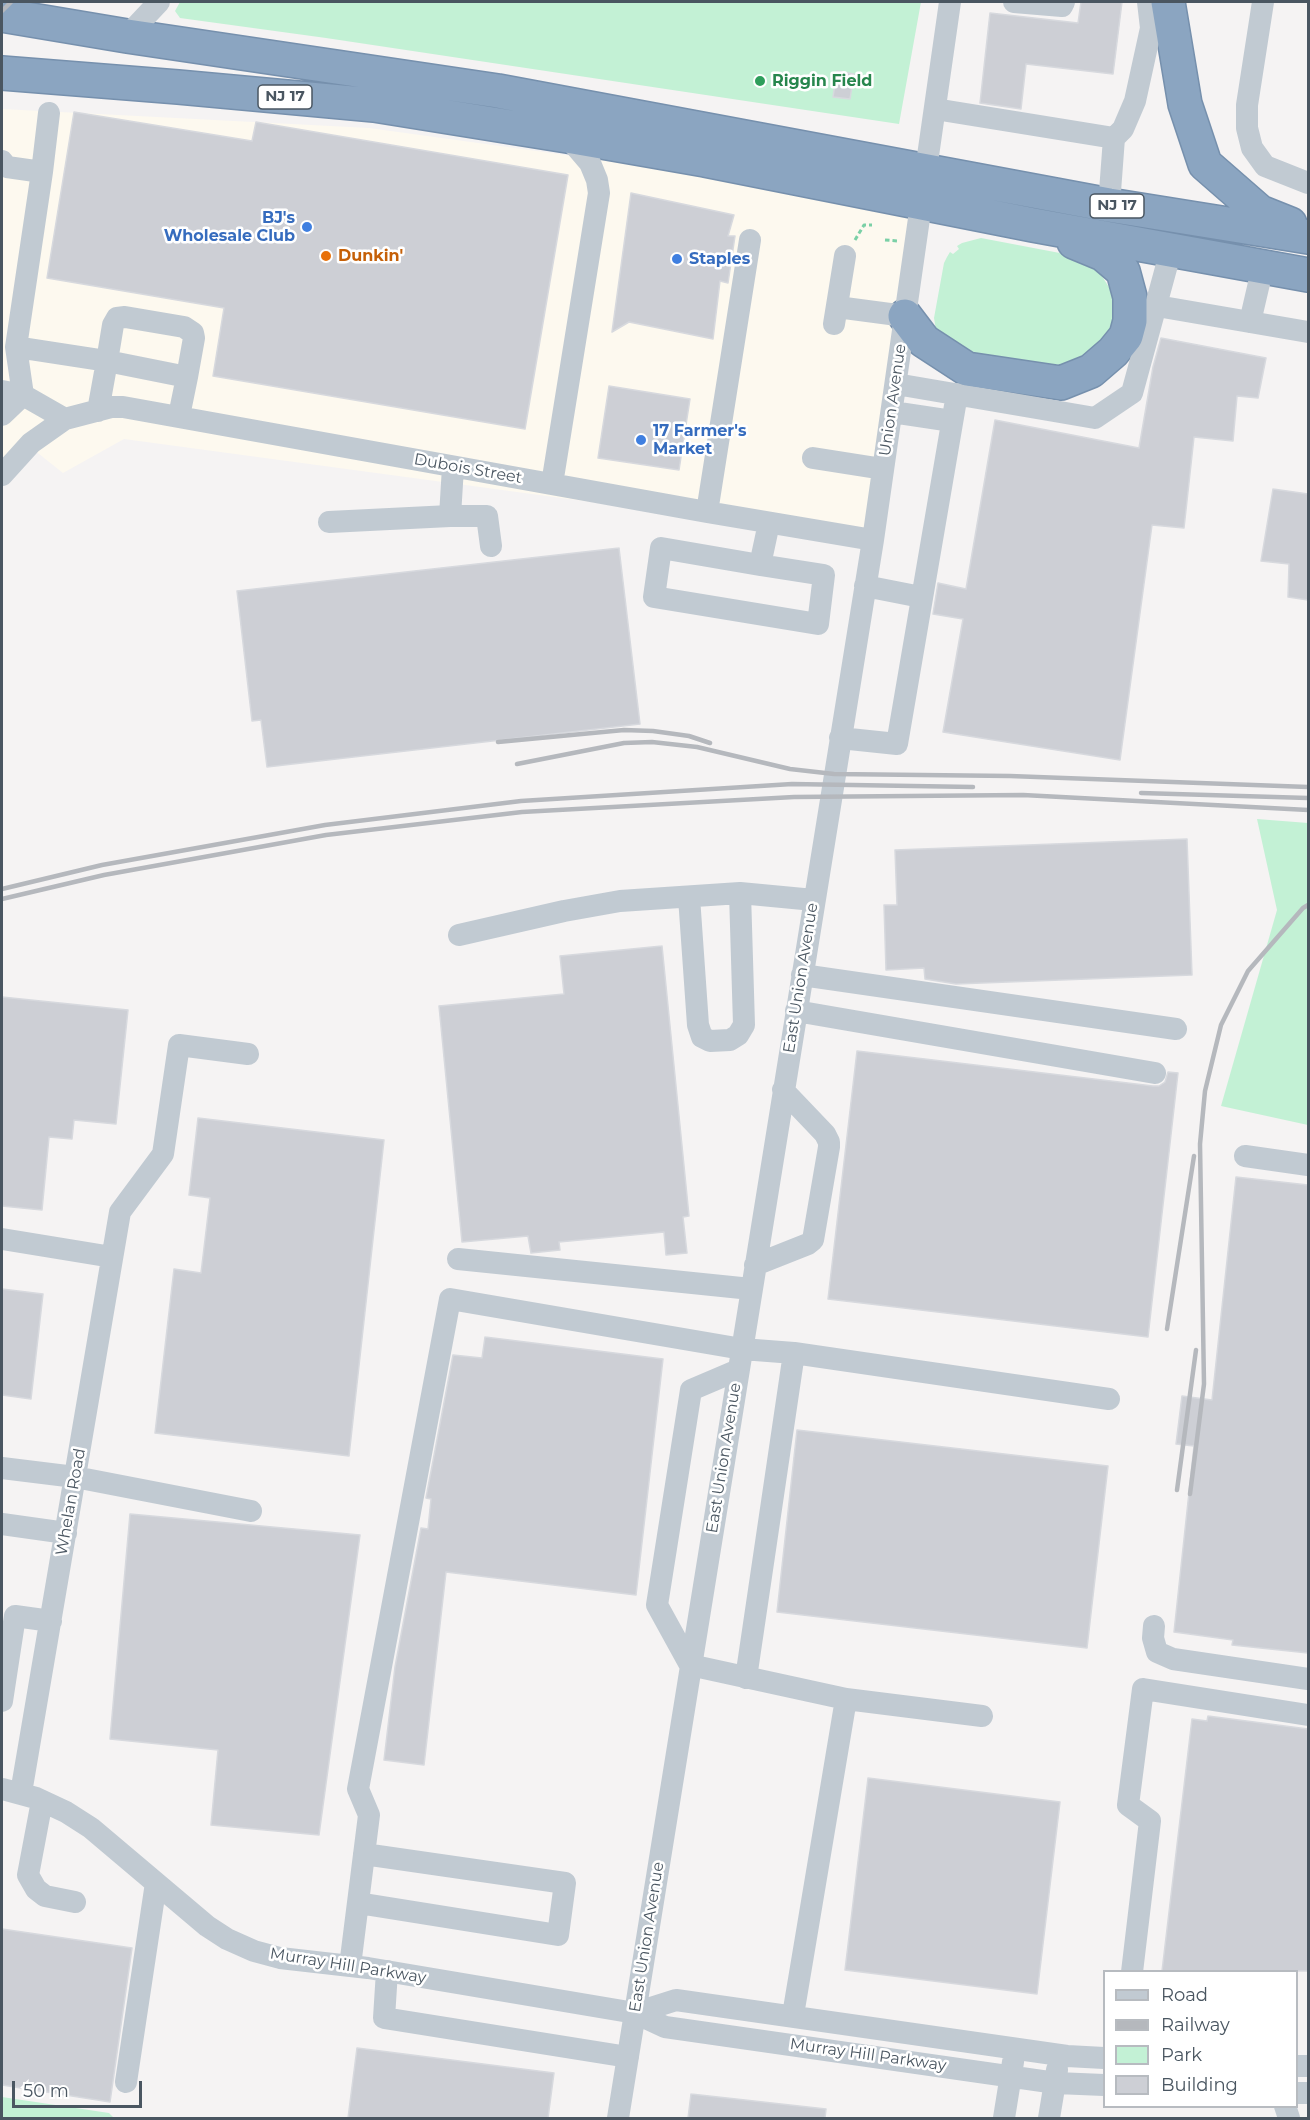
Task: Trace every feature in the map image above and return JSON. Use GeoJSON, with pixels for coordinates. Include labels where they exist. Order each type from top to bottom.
{"type":"FeatureCollection","features":[{"type":"Feature","properties":{"kind":"highway"},"geometry":{"type":"LineString","coordinates":[[1168,2],[1185,104],[1205,164],[1260,212],[1308,232]]}},
{"type":"Feature","properties":{"kind":"highway","name":"NJ 17"},"geometry":{"type":"LineString","coordinates":[[2,15],[127,36],[498,91],[1109,205],[1308,237]]}},
{"type":"Feature","properties":{"kind":"highway","name":"NJ 17"},"geometry":{"type":"LineString","coordinates":[[2,74],[374,105],[705,160],[922,204],[1308,275]]}},
{"type":"Feature","properties":{"kind":"highway"},"geometry":{"type":"LineString","coordinates":[[905,316],[924,340],[967,369],[1061,383],[1091,371],[1113,352],[1126,336],[1130,321],[1130,297],[1123,271],[1103,254],[1033,225]]}},
{"type":"Feature","properties":{"kind":"street"},"geometry":{"type":"LineString","coordinates":[[127,36],[159,2]]}},
{"type":"Feature","properties":{"kind":"street","name":"Union Avenue"},"geometry":{"type":"LineString","coordinates":[[830,797],[884,468],[950,2]]}},
{"type":"Feature","properties":{"kind":"street"},"geometry":{"type":"LineString","coordinates":[[1014,2],[1062,6],[1064,2]]}},
{"type":"Feature","properties":{"kind":"street"},"geometry":{"type":"LineString","coordinates":[[1109,205],[1114,138],[1123,129],[1135,101],[1151,28],[1148,2]]}},
{"type":"Feature","properties":{"kind":"street"},"geometry":{"type":"LineString","coordinates":[[1263,2],[1246,105],[1249,138],[1252,148],[1265,166],[1308,183]]}},
{"type":"Feature","properties":{"kind":"street"},"geometry":{"type":"LineString","coordinates":[[935,109],[1114,138]]}},
{"type":"Feature","properties":{"kind":"street"},"geometry":{"type":"LineString","coordinates":[[2,415],[12,393],[16,347],[49,113]]}},
{"type":"Feature","properties":{"kind":"street"},"geometry":{"type":"LineString","coordinates":[[552,484],[599,193],[597,180],[590,163],[567,136]]}},
{"type":"Feature","properties":{"kind":"street"},"geometry":{"type":"LineString","coordinates":[[2,162],[7,167],[42,172]]}},
{"type":"Feature","properties":{"kind":"street"},"geometry":{"type":"LineString","coordinates":[[707,513],[750,240]]}},
{"type":"Feature","properties":{"kind":"street"},"geometry":{"type":"LineString","coordinates":[[896,384],[1095,418],[1132,393],[1171,250]]}},
{"type":"Feature","properties":{"kind":"street"},"geometry":{"type":"LineString","coordinates":[[845,256],[836,316],[905,316]]}},
{"type":"Feature","properties":{"kind":"street"},"geometry":{"type":"LineString","coordinates":[[1250,322],[1263,266]]}},
{"type":"Feature","properties":{"kind":"street"},"geometry":{"type":"LineString","coordinates":[[1157,306],[1308,332]]}},
{"type":"Feature","properties":{"kind":"street"},"geometry":{"type":"LineString","coordinates":[[98,411],[113,326],[117,318],[125,317],[191,330],[194,338],[179,416]]}},
{"type":"Feature","properties":{"kind":"street"},"geometry":{"type":"LineString","coordinates":[[16,347],[107,361],[187,377]]}},
{"type":"Feature","properties":{"kind":"street"},"geometry":{"type":"LineString","coordinates":[[2,475],[31,443],[65,419],[12,393]]}},
{"type":"Feature","properties":{"kind":"street"},"geometry":{"type":"LineString","coordinates":[[840,738],[897,744],[957,394]]}},
{"type":"Feature","properties":{"kind":"street","name":"Dubois Street"},"geometry":{"type":"LineString","coordinates":[[65,419],[123,407],[707,513],[873,540]]}},
{"type":"Feature","properties":{"kind":"street"},"geometry":{"type":"LineString","coordinates":[[892,412],[952,421]]}},
{"type":"Feature","properties":{"kind":"street"},"geometry":{"type":"LineString","coordinates":[[813,458],[884,468]]}},
{"type":"Feature","properties":{"kind":"street"},"geometry":{"type":"LineString","coordinates":[[450,516],[453,467]]}},
{"type":"Feature","properties":{"kind":"street"},"geometry":{"type":"LineString","coordinates":[[329,522],[487,516],[491,546]]}},
{"type":"Feature","properties":{"kind":"street"},"geometry":{"type":"LineString","coordinates":[[760,565],[769,523]]}},
{"type":"Feature","properties":{"kind":"street"},"geometry":{"type":"LineString","coordinates":[[661,548],[760,565],[824,575],[818,624],[654,597],[661,548]]}},
{"type":"Feature","properties":{"kind":"street"},"geometry":{"type":"LineString","coordinates":[[865,586],[921,597]]}},
{"type":"Feature","properties":{"kind":"street","name":"East Union Avenue"},"geometry":{"type":"LineString","coordinates":[[618,2118],[830,797]]}},
{"type":"Feature","properties":{"kind":"street"},"geometry":{"type":"LineString","coordinates":[[459,935],[620,901],[740,893],[814,900]]}},
{"type":"Feature","properties":{"kind":"street"},"geometry":{"type":"LineString","coordinates":[[689,897],[698,1025],[702,1037],[710,1041],[730,1040],[738,1035],[744,1025],[740,893]]}},
{"type":"Feature","properties":{"kind":"street"},"geometry":{"type":"LineString","coordinates":[[802,975],[1176,1029]]}},
{"type":"Feature","properties":{"kind":"street"},"geometry":{"type":"LineString","coordinates":[[796,1011],[1155,1073]]}},
{"type":"Feature","properties":{"kind":"street","name":"Whelan Road"},"geometry":{"type":"LineString","coordinates":[[11,1791],[51,1621],[120,1212],[163,1154],[179,1045],[248,1054]]}},
{"type":"Feature","properties":{"kind":"street"},"geometry":{"type":"LineString","coordinates":[[755,1265],[813,1240],[830,1147],[825,1134],[783,1090]]}},
{"type":"Feature","properties":{"kind":"street"},"geometry":{"type":"LineString","coordinates":[[1245,1156],[1308,1165]]}},
{"type":"Feature","properties":{"kind":"street"},"geometry":{"type":"LineString","coordinates":[[2,1239],[112,1257]]}},
{"type":"Feature","properties":{"kind":"street"},"geometry":{"type":"LineString","coordinates":[[459,1259],[751,1289]]}},
{"type":"Feature","properties":{"kind":"street"},"geometry":{"type":"LineString","coordinates":[[350,1966],[369,1815],[358,1789],[450,1299],[740,1359],[794,1353],[1109,1399]]}},
{"type":"Feature","properties":{"kind":"street"},"geometry":{"type":"LineString","coordinates":[[746,1678],[794,1353]]}},
{"type":"Feature","properties":{"kind":"street"},"geometry":{"type":"LineString","coordinates":[[740,1359],[691,1390],[657,1605],[690,1665],[846,1699],[982,1716]]}},
{"type":"Feature","properties":{"kind":"street"},"geometry":{"type":"LineString","coordinates":[[2,1468],[75,1477],[251,1511]]}},
{"type":"Feature","properties":{"kind":"street"},"geometry":{"type":"LineString","coordinates":[[2,1524],[66,1533]]}},
{"type":"Feature","properties":{"kind":"street"},"geometry":{"type":"LineString","coordinates":[[2,1701],[15,1616],[51,1621]]}},
{"type":"Feature","properties":{"kind":"street"},"geometry":{"type":"LineString","coordinates":[[1154,1626],[1153,1638],[1157,1652],[1173,1659],[1308,1679]]}},
{"type":"Feature","properties":{"kind":"street"},"geometry":{"type":"LineString","coordinates":[[1132,1970],[1150,1821],[1128,1805],[1143,1689],[1308,1715]]}},
{"type":"Feature","properties":{"kind":"street"},"geometry":{"type":"LineString","coordinates":[[793,2015],[846,1699]]}},
{"type":"Feature","properties":{"kind":"street","name":"Murray Hill Parkway"},"geometry":{"type":"LineString","coordinates":[[11,1791],[66,1812],[91,1828],[207,1926],[227,1939],[254,1951],[293,1961],[387,1971],[635,2013],[665,2027],[1056,2083],[1103,2085]]}},
{"type":"Feature","properties":{"kind":"street"},"geometry":{"type":"LineString","coordinates":[[42,1802],[28,1875],[36,1889],[45,1896],[75,1902]]}},
{"type":"Feature","properties":{"kind":"street"},"geometry":{"type":"LineString","coordinates":[[358,1903],[558,1935],[565,1883],[364,1854]]}},
{"type":"Feature","properties":{"kind":"street"},"geometry":{"type":"LineString","coordinates":[[126,2082],[156,1883]]}},
{"type":"Feature","properties":{"kind":"street"},"geometry":{"type":"LineString","coordinates":[[387,1971],[384,2018],[628,2057]]}},
{"type":"Feature","properties":{"kind":"street","name":"Murray Hill Parkway"},"geometry":{"type":"LineString","coordinates":[[635,2013],[676,2000],[1059,2055],[1103,2058]]}},
{"type":"Feature","properties":{"kind":"street"},"geometry":{"type":"LineString","coordinates":[[879,2057],[883,2029]]}},
{"type":"Feature","properties":{"kind":"street"},"geometry":{"type":"LineString","coordinates":[[1004,2118],[1016,2048]]}},
{"type":"Feature","properties":{"kind":"street"},"geometry":{"type":"LineString","coordinates":[[1049,2118],[1059,2055]]}},
{"type":"Feature","properties":{"kind":"path"},"geometry":{"type":"LineString","coordinates":[[845,256],[864,225],[872,225]]}},
{"type":"Feature","properties":{"kind":"shaded area"},"geometry":{"type":"Polygon","coordinates":[[[2,109],[369,128],[922,204],[873,540],[124,439],[63,473],[24,442],[2,466],[2,109]]]}},
{"type":"Feature","properties":{"kind":"green space","name":"Riggin Field"},"geometry":{"type":"Polygon","coordinates":[[[180,2],[921,2],[899,124],[180,18],[175,11],[180,2]]]}},
{"type":"Feature","properties":{"kind":"green space"},"geometry":{"type":"Polygon","coordinates":[[[981,238],[1065,254],[1086,261],[1100,273],[1112,292],[1116,313],[1112,331],[1071,369],[966,357],[936,330],[934,318],[947,257],[950,252],[953,254],[959,249],[957,246],[962,243],[981,238]]]}},
{"type":"Feature","properties":{"kind":"green space"},"geometry":{"type":"Polygon","coordinates":[[[1257,819],[1308,823],[1308,1125],[1221,1106],[1277,910],[1257,819]]]}},
{"type":"Feature","properties":{"kind":"green space"},"geometry":{"type":"Polygon","coordinates":[[[2,2097],[109,2113],[114,2118],[2,2118],[2,2097]]]}},
{"type":"Feature","properties":{"kind":"building"},"geometry":{"type":"Polygon","coordinates":[[[1081,2],[1122,2],[1113,74],[1026,64],[1021,109],[980,103],[990,13],[1078,23],[1081,2]]]}},
{"type":"Feature","properties":{"kind":"building"},"geometry":{"type":"Polygon","coordinates":[[[837,71],[854,74],[850,99],[833,97],[837,71]]]}},
{"type":"Feature","properties":{"kind":"building","name":"BJ's Wholesale Club"},"geometry":{"type":"Polygon","coordinates":[[[74,112],[252,141],[256,122],[568,175],[525,429],[213,376],[224,308],[47,278],[74,112]]]}},
{"type":"Feature","properties":{"kind":"building","name":"Staples"},"geometry":{"type":"Polygon","coordinates":[[[631,193],[734,215],[728,236],[735,236],[728,283],[720,281],[713,339],[629,322],[612,332],[631,193]]]}},
{"type":"Feature","properties":{"kind":"building"},"geometry":{"type":"Polygon","coordinates":[[[1161,338],[1266,358],[1258,398],[1237,396],[1233,441],[1194,437],[1184,528],[1152,525],[1120,760],[943,732],[963,619],[933,614],[938,583],[966,589],[995,420],[1139,448],[1153,367],[1161,338]]]}},
{"type":"Feature","properties":{"kind":"building"},"geometry":{"type":"Polygon","coordinates":[[[609,386],[690,399],[679,470],[598,458],[609,386]]]}},
{"type":"Feature","properties":{"kind":"building"},"geometry":{"type":"Polygon","coordinates":[[[1273,489],[1308,494],[1308,600],[1288,597],[1289,564],[1261,561],[1273,489]]]}},
{"type":"Feature","properties":{"kind":"building"},"geometry":{"type":"Polygon","coordinates":[[[619,548],[640,724],[267,767],[261,720],[252,721],[237,591],[619,548]]]}},
{"type":"Feature","properties":{"kind":"building"},"geometry":{"type":"Polygon","coordinates":[[[1187,839],[1192,975],[956,984],[925,979],[924,968],[886,970],[884,905],[897,905],[895,850],[1187,839]]]}},
{"type":"Feature","properties":{"kind":"building"},"geometry":{"type":"Polygon","coordinates":[[[662,946],[689,1216],[683,1217],[687,1253],[666,1255],[664,1232],[559,1242],[560,1250],[531,1253],[528,1236],[462,1242],[439,1006],[564,994],[560,956],[662,946]]]}},
{"type":"Feature","properties":{"kind":"building"},"geometry":{"type":"Polygon","coordinates":[[[2,997],[128,1010],[116,1124],[74,1120],[72,1139],[49,1137],[42,1210],[2,1206],[2,997]]]}},
{"type":"Feature","properties":{"kind":"building"},"geometry":{"type":"Polygon","coordinates":[[[857,1051],[1153,1086],[1159,1086],[1165,1082],[1168,1072],[1178,1073],[1148,1337],[828,1299],[857,1051]]]}},
{"type":"Feature","properties":{"kind":"building"},"geometry":{"type":"Polygon","coordinates":[[[198,1118],[384,1140],[349,1456],[155,1433],[174,1269],[201,1273],[210,1198],[189,1195],[198,1118]]]}},
{"type":"Feature","properties":{"kind":"building"},"geometry":{"type":"Polygon","coordinates":[[[1236,1177],[1308,1185],[1308,1653],[1232,1645],[1233,1640],[1174,1632],[1194,1446],[1176,1444],[1182,1396],[1212,1400],[1236,1177]]]}},
{"type":"Feature","properties":{"kind":"building"},"geometry":{"type":"Polygon","coordinates":[[[2,1289],[43,1294],[31,1399],[2,1395],[2,1289]]]}},
{"type":"Feature","properties":{"kind":"building"},"geometry":{"type":"Polygon","coordinates":[[[485,1337],[663,1359],[636,1595],[446,1572],[424,1765],[384,1760],[395,1667],[421,1528],[428,1529],[431,1499],[426,1498],[453,1355],[482,1358],[485,1337]]]}},
{"type":"Feature","properties":{"kind":"building"},"geometry":{"type":"Polygon","coordinates":[[[797,1430],[1108,1466],[1087,1648],[777,1612],[797,1430]]]}},
{"type":"Feature","properties":{"kind":"building"},"geometry":{"type":"Polygon","coordinates":[[[130,1514],[360,1535],[319,1835],[211,1825],[218,1750],[110,1739],[130,1514]]]}},
{"type":"Feature","properties":{"kind":"building"},"geometry":{"type":"Polygon","coordinates":[[[1208,1716],[1308,1729],[1308,1971],[1162,1970],[1192,1719],[1207,1721],[1208,1716]]]}},
{"type":"Feature","properties":{"kind":"building"},"geometry":{"type":"Polygon","coordinates":[[[868,1778],[1060,1802],[1037,1994],[845,1970],[868,1778]]]}},
{"type":"Feature","properties":{"kind":"building"},"geometry":{"type":"Polygon","coordinates":[[[2,1929],[132,1948],[110,2102],[2,2085],[2,1929]]]}},
{"type":"Feature","properties":{"kind":"building"},"geometry":{"type":"Polygon","coordinates":[[[357,2048],[554,2073],[548,2118],[348,2118],[357,2048]]]}},
{"type":"Feature","properties":{"kind":"building"},"geometry":{"type":"Polygon","coordinates":[[[691,2094],[826,2109],[825,2118],[688,2118],[691,2094]]]}},
{"type":"Feature","properties":{"kind":"railway"},"geometry":{"type":"LineString","coordinates":[[2,11],[11,2]]}},
{"type":"Feature","properties":{"kind":"railway"},"geometry":{"type":"LineString","coordinates":[[498,742],[624,730],[689,736],[710,743]]}},
{"type":"Feature","properties":{"kind":"railway"},"geometry":{"type":"LineString","coordinates":[[517,764],[624,743],[652,742],[697,747],[790,769],[834,774],[1010,776],[1308,787]]}},
{"type":"Feature","properties":{"kind":"railway"},"geometry":{"type":"LineString","coordinates":[[2,889],[102,865],[325,825],[521,801],[792,784],[973,787]]}},
{"type":"Feature","properties":{"kind":"railway"},"geometry":{"type":"LineString","coordinates":[[1141,793],[1308,798]]}},
{"type":"Feature","properties":{"kind":"railway"},"geometry":{"type":"LineString","coordinates":[[2,899],[104,875],[326,835],[522,812],[794,797],[1023,795],[1308,810]]}},
{"type":"Feature","properties":{"kind":"railway"},"geometry":{"type":"LineString","coordinates":[[1190,1494],[1204,1384],[1200,1144],[1205,1091],[1221,1025],[1248,971],[1308,905]]}},
{"type":"Feature","properties":{"kind":"railway"},"geometry":{"type":"LineString","coordinates":[[1167,1329],[1194,1156]]}},
{"type":"Feature","properties":{"kind":"railway"},"geometry":{"type":"LineString","coordinates":[[1177,1490],[1196,1350]]}},
{"type":"Feature","properties":{"kind":"place","name":"Riggin Field"},"geometry":{"type":"Point","coordinates":[760,81]}},
{"type":"Feature","properties":{"kind":"place","name":"BJ's Wholesale Club"},"geometry":{"type":"Point","coordinates":[307,227]}},
{"type":"Feature","properties":{"kind":"place","name":"Dunkin'"},"geometry":{"type":"Point","coordinates":[326,256]}},
{"type":"Feature","properties":{"kind":"place","name":"Staples"},"geometry":{"type":"Point","coordinates":[677,259]}},
{"type":"Feature","properties":{"kind":"place","name":"17 Farmer's Market"},"geometry":{"type":"Point","coordinates":[641,440]}}]}
